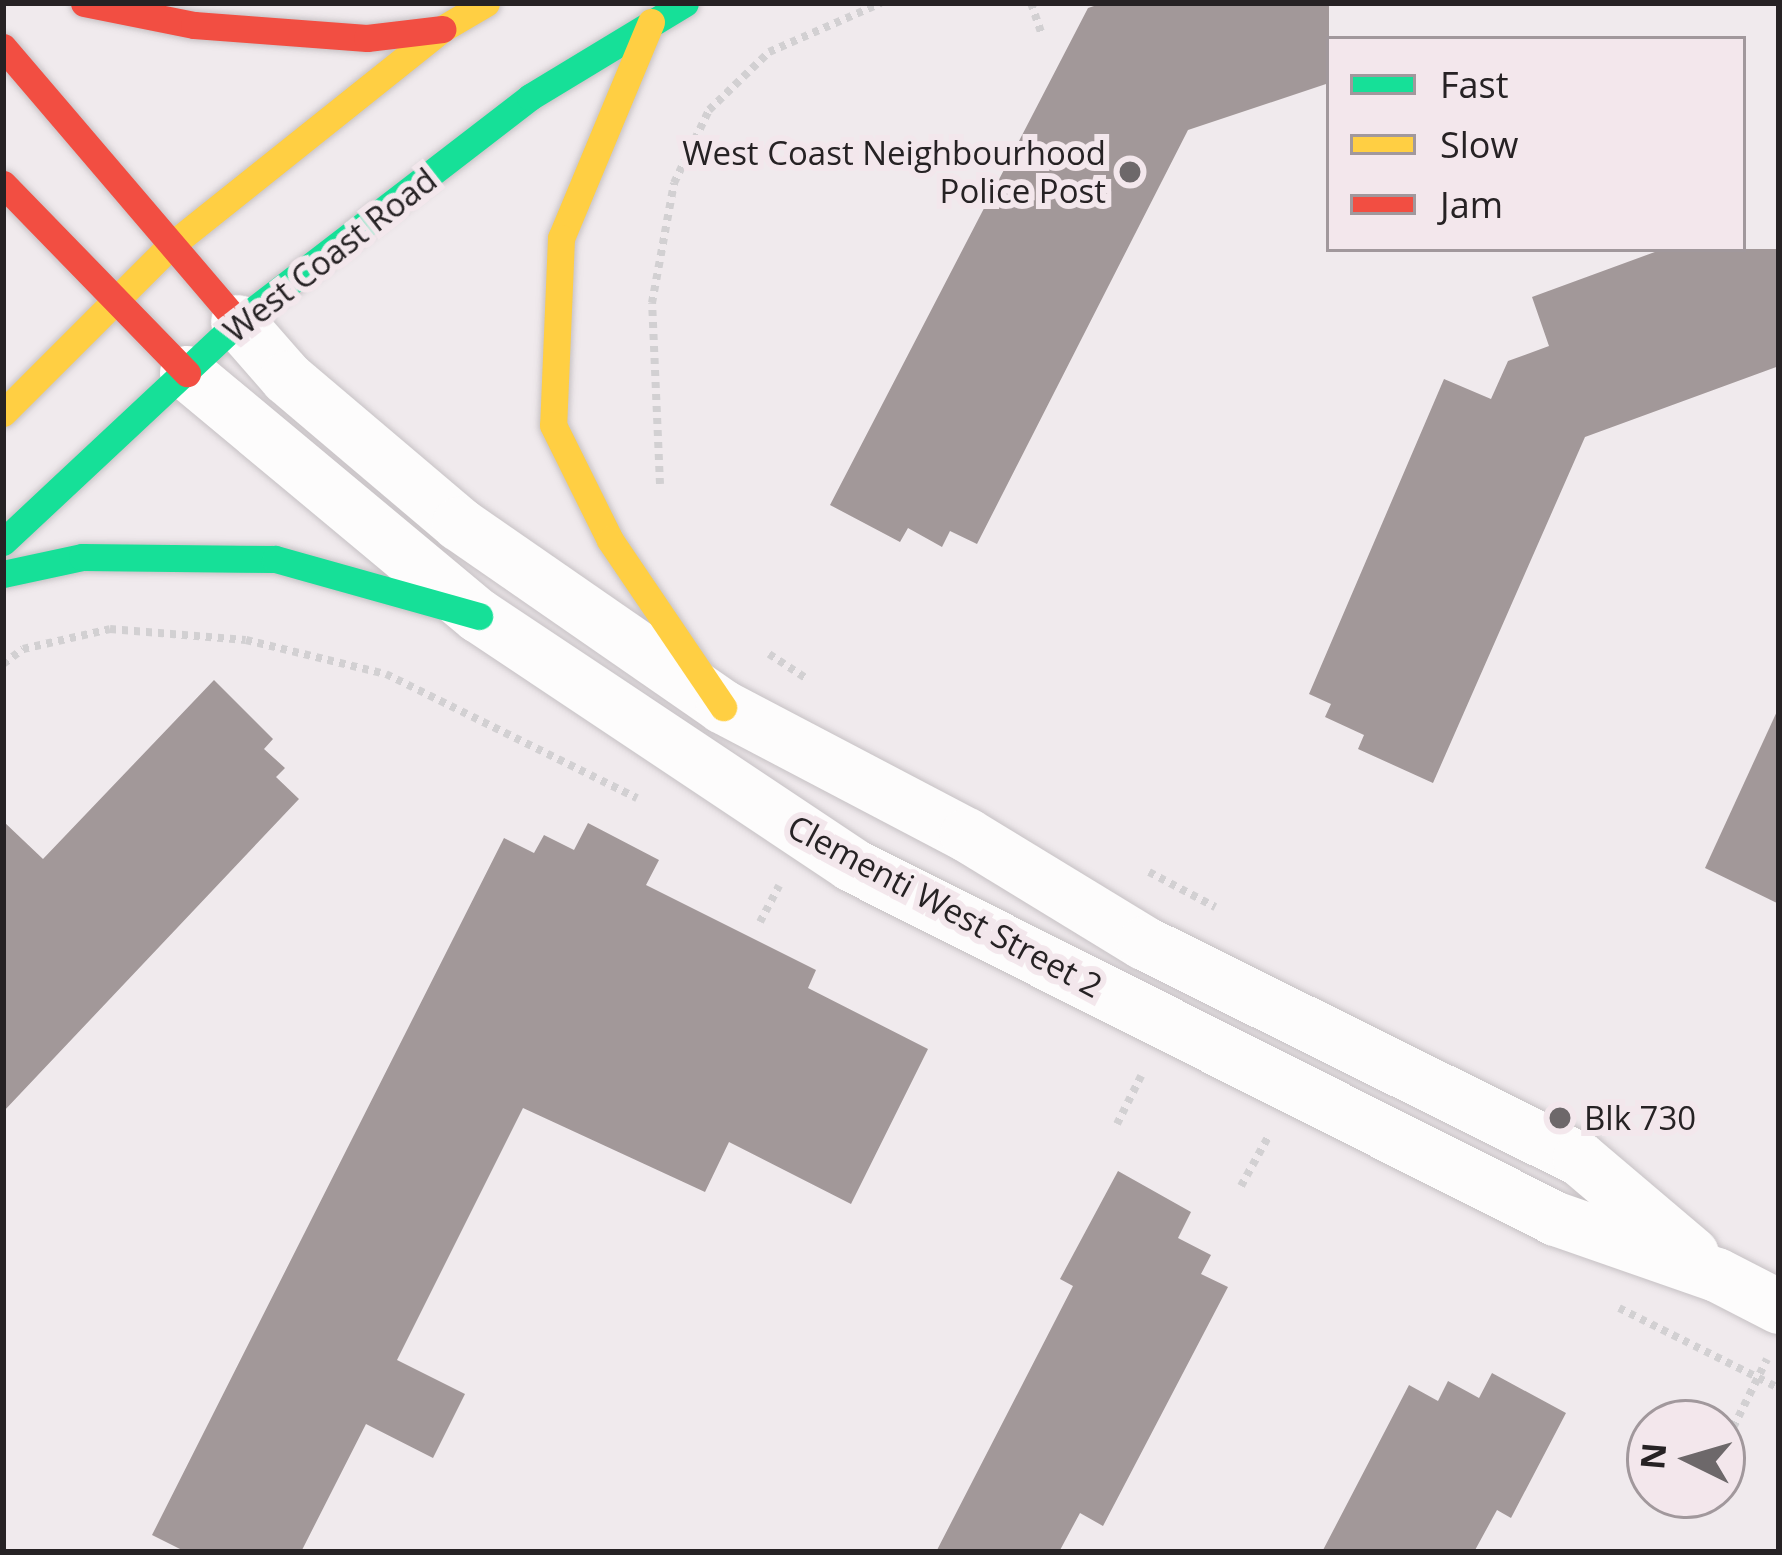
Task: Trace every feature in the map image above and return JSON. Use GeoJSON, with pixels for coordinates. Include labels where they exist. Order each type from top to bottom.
{"type":"FeatureCollection","features":[{"type":"Feature","properties":{"kind":"main road"},"geometry":{"type":"LineString","coordinates":[[84,3],[194,25],[368,38],[442,29]]}},
{"type":"Feature","properties":{"kind":"main road"},"geometry":{"type":"LineString","coordinates":[[3,412],[110,298],[169,247],[442,29],[486,3]]}},
{"type":"Feature","properties":{"kind":"main road","name":"West Coast Road"},"geometry":{"type":"LineString","coordinates":[[3,542],[238,322],[530,98],[685,3]]}},
{"type":"Feature","properties":{"kind":"main road"},"geometry":{"type":"LineString","coordinates":[[651,22],[561,238],[553,425],[610,540],[723,707]]}},
{"type":"Feature","properties":{"kind":"main road"},"geometry":{"type":"LineString","coordinates":[[3,47],[169,247],[238,322]]}},
{"type":"Feature","properties":{"kind":"main road"},"geometry":{"type":"LineString","coordinates":[[3,184],[187,373]]}},
{"type":"Feature","properties":{"kind":"main road"},"geometry":{"type":"LineString","coordinates":[[3,574],[82,557],[274,560],[479,616]]}},
{"type":"Feature","properties":{"kind":"street","name":"Clementi West Street 2"},"geometry":{"type":"LineString","coordinates":[[238,322],[287,378],[459,524],[723,707],[967,835],[1144,943],[1580,1159],[1717,1275],[1774,1331]]}},
{"type":"Feature","properties":{"kind":"street","name":"Clementi West Street 2"},"geometry":{"type":"LineString","coordinates":[[187,373],[479,616],[709,775],[942,913],[1556,1219],[1717,1275]]}},
{"type":"Feature","properties":{"kind":"path"},"geometry":{"type":"LineString","coordinates":[[665,500],[657,477],[652,303],[674,183],[709,110],[770,52],[881,3]]}},
{"type":"Feature","properties":{"kind":"path"},"geometry":{"type":"LineString","coordinates":[[1031,3],[1042,35]]}},
{"type":"Feature","properties":{"kind":"path"},"geometry":{"type":"LineString","coordinates":[[764,651],[821,689]]}},
{"type":"Feature","properties":{"kind":"path"},"geometry":{"type":"LineString","coordinates":[[1135,864],[1236,919]]}},
{"type":"Feature","properties":{"kind":"path"},"geometry":{"type":"LineString","coordinates":[[1117,1124],[1148,1064]]}},
{"type":"Feature","properties":{"kind":"path"},"geometry":{"type":"LineString","coordinates":[[1241,1186],[1271,1130]]}},
{"type":"Feature","properties":{"kind":"path"},"geometry":{"type":"LineString","coordinates":[[1744,1399],[1774,1331]]}},
{"type":"Feature","properties":{"kind":"building"},"geometry":{"type":"Polygon","coordinates":[[[1103,3],[1329,3],[1326,84],[1188,130],[977,544],[950,531],[942,547],[908,528],[900,542],[830,505],[1088,8],[1103,3]]]}},
{"type":"Feature","properties":{"kind":"building"},"geometry":{"type":"Polygon","coordinates":[[[1779,249],[1779,366],[1585,437],[1433,783],[1358,749],[1364,735],[1325,717],[1331,704],[1309,694],[1444,379],[1491,399],[1508,361],[1549,346],[1532,297],[1655,252],[1779,249]]]}},
{"type":"Feature","properties":{"kind":"building"},"geometry":{"type":"Polygon","coordinates":[[[214,680],[273,739],[264,749],[285,768],[276,777],[299,799],[3,1112],[3,821],[43,859],[214,680]]]}},
{"type":"Feature","properties":{"kind":"building"},"geometry":{"type":"Polygon","coordinates":[[[1779,707],[1779,904],[1705,868],[1779,707]]]}},
{"type":"Feature","properties":{"kind":"building"},"geometry":{"type":"Polygon","coordinates":[[[588,823],[659,860],[646,885],[816,970],[808,988],[928,1049],[851,1204],[729,1142],[705,1192],[523,1108],[397,1360],[465,1394],[433,1458],[366,1424],[301,1552],[186,1552],[152,1535],[504,838],[534,853],[544,835],[574,850],[588,823]]]}},
{"type":"Feature","properties":{"kind":"building"},"geometry":{"type":"Polygon","coordinates":[[[1118,1171],[1191,1212],[1178,1238],[1211,1255],[1201,1274],[1228,1287],[1103,1526],[1080,1513],[1059,1552],[936,1552],[1073,1286],[1060,1279],[1118,1171]]]}},
{"type":"Feature","properties":{"kind":"building"},"geometry":{"type":"Polygon","coordinates":[[[1492,1373],[1566,1413],[1511,1518],[1497,1510],[1474,1552],[1322,1552],[1409,1385],[1438,1401],[1448,1381],[1479,1398],[1492,1373]]]}},
{"type":"Feature","properties":{"kind":"traffic: fast"},"geometry":{"type":"LineString","coordinates":[[3,542],[238,322],[530,97],[685,3]]}},
{"type":"Feature","properties":{"kind":"traffic: fast"},"geometry":{"type":"LineString","coordinates":[[3,574],[82,557],[275,559],[479,616]]}},
{"type":"Feature","properties":{"kind":"traffic: slow"},"geometry":{"type":"LineString","coordinates":[[3,413],[169,247],[442,29],[486,3]]}},
{"type":"Feature","properties":{"kind":"traffic: slow"},"geometry":{"type":"LineString","coordinates":[[651,22],[561,238],[553,425],[610,540],[723,707]]}},
{"type":"Feature","properties":{"kind":"traffic: jam"},"geometry":{"type":"LineString","coordinates":[[84,3],[194,25],[367,38],[442,29]]}},
{"type":"Feature","properties":{"kind":"traffic: jam"},"geometry":{"type":"LineString","coordinates":[[3,47],[238,322]]}},
{"type":"Feature","properties":{"kind":"traffic: jam"},"geometry":{"type":"LineString","coordinates":[[3,184],[187,373]]}},
{"type":"Feature","properties":{"kind":"place","name":"West Coast Neighbourhood Police Post"},"geometry":{"type":"Point","coordinates":[1130,172]}},
{"type":"Feature","properties":{"kind":"place","name":"Blk 730"},"geometry":{"type":"Point","coordinates":[1560,1118]}}]}
